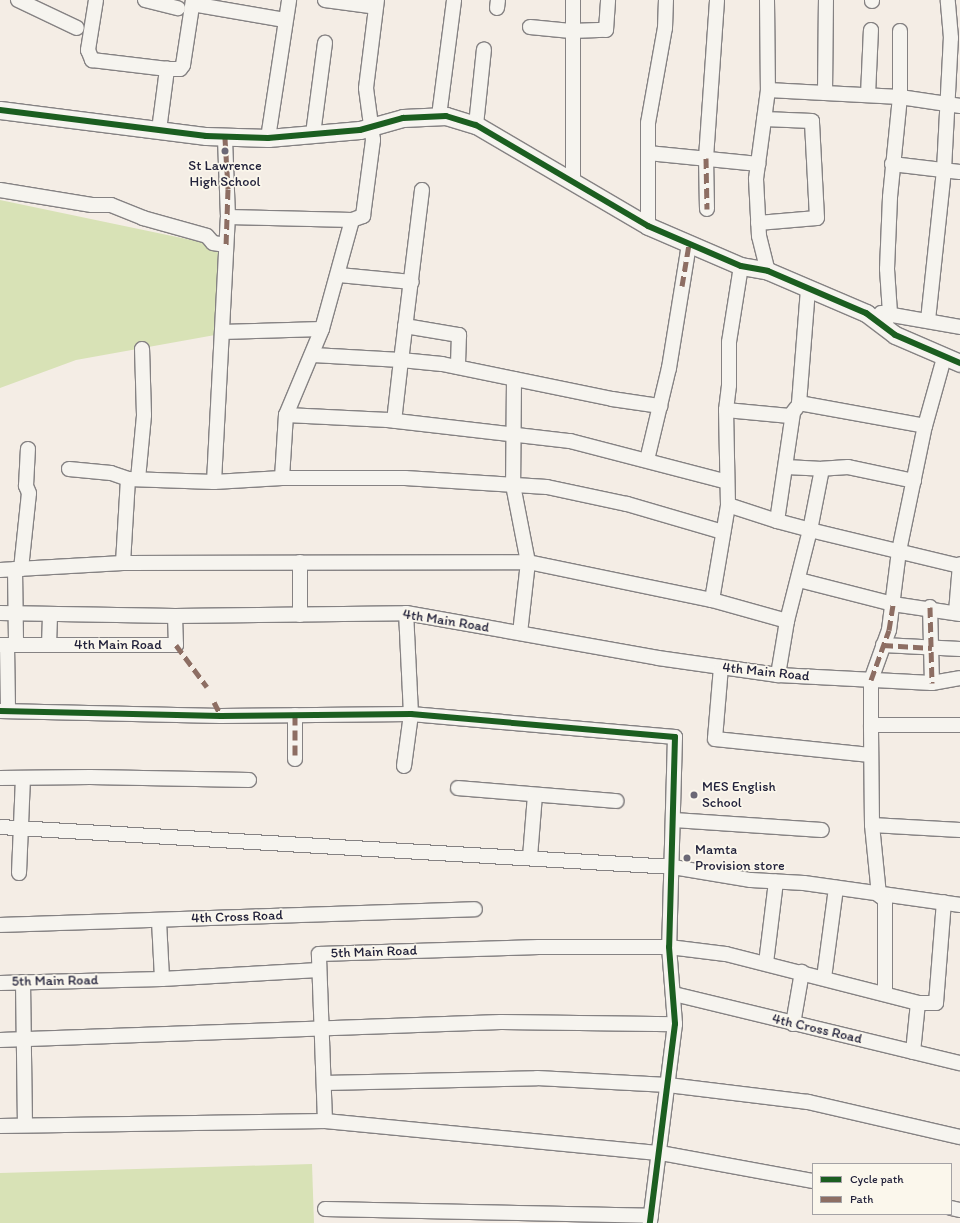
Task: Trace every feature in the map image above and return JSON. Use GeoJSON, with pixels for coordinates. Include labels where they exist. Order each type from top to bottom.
{"type":"FeatureCollection","features":[{"type":"Feature","properties":{"kind":"street"},"geometry":{"type":"LineString","coordinates":[[18,0],[77,28]]}},
{"type":"Feature","properties":{"kind":"street"},"geometry":{"type":"LineString","coordinates":[[96,0],[88,50],[92,60],[167,69],[180,69],[183,65],[196,3],[285,20]]}},
{"type":"Feature","properties":{"kind":"street"},"geometry":{"type":"LineString","coordinates":[[145,0],[178,8]]}},
{"type":"Feature","properties":{"kind":"street"},"geometry":{"type":"LineString","coordinates":[[268,138],[289,0]]}},
{"type":"Feature","properties":{"kind":"street"},"geometry":{"type":"LineString","coordinates":[[228,217],[352,220],[363,216],[373,140],[370,127],[366,88],[376,4],[325,0]]}},
{"type":"Feature","properties":{"kind":"street"},"geometry":{"type":"LineString","coordinates":[[438,116],[454,0]]}},
{"type":"Feature","properties":{"kind":"street"},"geometry":{"type":"LineString","coordinates":[[572,180],[571,31],[573,0]]}},
{"type":"Feature","properties":{"kind":"street"},"geometry":{"type":"LineString","coordinates":[[530,27],[571,31],[606,30],[608,0]]}},
{"type":"Feature","properties":{"kind":"street"},"geometry":{"type":"LineString","coordinates":[[648,226],[648,122],[665,28],[666,0]]}},
{"type":"Feature","properties":{"kind":"street"},"geometry":{"type":"LineString","coordinates":[[707,209],[706,158],[717,0]]}},
{"type":"Feature","properties":{"kind":"street"},"geometry":{"type":"LineString","coordinates":[[767,0],[768,90],[756,179],[759,236],[768,271]]}},
{"type":"Feature","properties":{"kind":"street"},"geometry":{"type":"LineString","coordinates":[[825,93],[826,0]]}},
{"type":"Feature","properties":{"kind":"street"},"geometry":{"type":"LineString","coordinates":[[928,320],[944,170],[953,105],[948,0]]}},
{"type":"Feature","properties":{"kind":"street"},"geometry":{"type":"LineString","coordinates":[[868,95],[871,30]]}},
{"type":"Feature","properties":{"kind":"street"},"geometry":{"type":"LineString","coordinates":[[900,30],[900,97],[892,164],[887,269],[887,319],[895,335],[944,358],[960,363]]}},
{"type":"Feature","properties":{"kind":"street"},"geometry":{"type":"LineString","coordinates":[[313,134],[325,43]]}},
{"type":"Feature","properties":{"kind":"street"},"geometry":{"type":"LineString","coordinates":[[476,125],[484,49]]}},
{"type":"Feature","properties":{"kind":"street"},"geometry":{"type":"LineString","coordinates":[[159,130],[167,69]]}},
{"type":"Feature","properties":{"kind":"street"},"geometry":{"type":"LineString","coordinates":[[768,90],[900,97],[953,105]]}},
{"type":"Feature","properties":{"kind":"street"},"geometry":{"type":"LineString","coordinates":[[0,110],[226,138],[268,138],[360,130],[403,118],[438,116],[476,125],[648,226],[741,266],[768,271],[866,313],[887,319],[928,320],[960,328]]}},
{"type":"Feature","properties":{"kind":"street"},"geometry":{"type":"LineString","coordinates":[[758,223],[817,218],[812,121],[764,119]]}},
{"type":"Feature","properties":{"kind":"street"},"geometry":{"type":"LineString","coordinates":[[214,482],[228,217],[226,138]]}},
{"type":"Feature","properties":{"kind":"street"},"geometry":{"type":"LineString","coordinates":[[648,153],[758,164]]}},
{"type":"Feature","properties":{"kind":"street"},"geometry":{"type":"LineString","coordinates":[[892,164],[960,172]]}},
{"type":"Feature","properties":{"kind":"street"},"geometry":{"type":"LineString","coordinates":[[0,190],[92,205],[110,205],[207,236],[214,242],[226,244]]}},
{"type":"Feature","properties":{"kind":"street"},"geometry":{"type":"LineString","coordinates":[[394,421],[422,190]]}},
{"type":"Feature","properties":{"kind":"street"},"geometry":{"type":"LineString","coordinates":[[282,478],[286,415],[313,355],[322,329],[339,275],[352,220]]}},
{"type":"Feature","properties":{"kind":"street"},"geometry":{"type":"LineString","coordinates":[[647,460],[669,368],[689,244]]}},
{"type":"Feature","properties":{"kind":"street"},"geometry":{"type":"LineString","coordinates":[[712,600],[728,505],[726,482],[726,410],[729,342],[741,266]]}},
{"type":"Feature","properties":{"kind":"street"},"geometry":{"type":"LineString","coordinates":[[339,275],[412,282]]}},
{"type":"Feature","properties":{"kind":"street"},"geometry":{"type":"LineString","coordinates":[[777,521],[796,408],[808,289]]}},
{"type":"Feature","properties":{"kind":"street"},"geometry":{"type":"LineString","coordinates":[[405,326],[459,335],[458,367]]}},
{"type":"Feature","properties":{"kind":"street"},"geometry":{"type":"LineString","coordinates":[[222,332],[322,329]]}},
{"type":"Feature","properties":{"kind":"street"},"geometry":{"type":"LineString","coordinates":[[123,563],[133,479],[144,415],[142,349]]}},
{"type":"Feature","properties":{"kind":"street"},"geometry":{"type":"LineString","coordinates":[[313,355],[401,360],[458,367],[612,400],[660,406]]}},
{"type":"Feature","properties":{"kind":"street"},"geometry":{"type":"LineString","coordinates":[[885,994],[885,900],[879,895],[872,825],[870,755],[871,680],[883,645],[892,604],[899,551],[925,426],[944,358]]}},
{"type":"Feature","properties":{"kind":"street"},"geometry":{"type":"LineString","coordinates":[[514,379],[513,485],[528,562],[520,633]]}},
{"type":"Feature","properties":{"kind":"street"},"geometry":{"type":"LineString","coordinates":[[726,410],[790,416],[796,408]]}},
{"type":"Feature","properties":{"kind":"street"},"geometry":{"type":"LineString","coordinates":[[796,408],[925,426]]}},
{"type":"Feature","properties":{"kind":"street"},"geometry":{"type":"LineString","coordinates":[[286,415],[394,421],[570,441],[726,482]]}},
{"type":"Feature","properties":{"kind":"street"},"geometry":{"type":"LineString","coordinates":[[28,449],[26,486],[29,494],[18,569],[16,613],[8,645],[4,711],[221,716],[411,714],[675,737],[673,867],[669,947],[674,994],[675,1024],[660,1153],[650,1220],[325,1208]]}},
{"type":"Feature","properties":{"kind":"street"},"geometry":{"type":"LineString","coordinates":[[786,467],[822,469],[848,467],[914,481]]}},
{"type":"Feature","properties":{"kind":"street"},"geometry":{"type":"LineString","coordinates":[[69,469],[111,473],[133,479],[214,482],[282,478],[405,478],[547,487],[627,504],[723,532]]}},
{"type":"Feature","properties":{"kind":"street"},"geometry":{"type":"LineString","coordinates":[[778,675],[787,622],[799,580],[822,469]]}},
{"type":"Feature","properties":{"kind":"street"},"geometry":{"type":"LineString","coordinates":[[728,505],[810,530],[960,565],[958,613],[892,604],[799,580]]}},
{"type":"Feature","properties":{"kind":"street"},"geometry":{"type":"LineString","coordinates":[[300,562],[300,615]]}},
{"type":"Feature","properties":{"kind":"street"},"geometry":{"type":"LineString","coordinates":[[0,570],[123,563],[528,562],[712,600],[787,622]]}},
{"type":"Feature","properties":{"kind":"street"},"geometry":{"type":"LineString","coordinates":[[930,608],[932,683]]}},
{"type":"Feature","properties":{"kind":"street"},"geometry":{"type":"LineString","coordinates":[[0,613],[175,616]]}},
{"type":"Feature","properties":{"kind":"street"},"geometry":{"type":"LineString","coordinates":[[404,766],[411,714],[406,613]]}},
{"type":"Feature","properties":{"kind":"street","name":"4th Main Road"},"geometry":{"type":"LineString","coordinates":[[8,645],[176,645],[175,616],[406,613],[721,667],[778,675],[932,683],[960,678]]}},
{"type":"Feature","properties":{"kind":"street"},"geometry":{"type":"LineString","coordinates":[[49,645],[50,614]]}},
{"type":"Feature","properties":{"kind":"street"},"geometry":{"type":"LineString","coordinates":[[883,645],[960,649]]}},
{"type":"Feature","properties":{"kind":"street"},"geometry":{"type":"LineString","coordinates":[[721,667],[715,739],[870,755]]}},
{"type":"Feature","properties":{"kind":"street"},"geometry":{"type":"LineString","coordinates":[[295,715],[295,759]]}},
{"type":"Feature","properties":{"kind":"street"},"geometry":{"type":"LineString","coordinates":[[871,725],[960,725]]}},
{"type":"Feature","properties":{"kind":"street"},"geometry":{"type":"LineString","coordinates":[[0,778],[90,776],[248,780]]}},
{"type":"Feature","properties":{"kind":"street"},"geometry":{"type":"LineString","coordinates":[[19,873],[23,778]]}},
{"type":"Feature","properties":{"kind":"street"},"geometry":{"type":"LineString","coordinates":[[458,788],[616,801]]}},
{"type":"Feature","properties":{"kind":"street"},"geometry":{"type":"LineString","coordinates":[[530,857],[535,794]]}},
{"type":"Feature","properties":{"kind":"street"},"geometry":{"type":"LineString","coordinates":[[674,820],[822,830]]}},
{"type":"Feature","properties":{"kind":"street"},"geometry":{"type":"LineString","coordinates":[[872,825],[960,830]]}},
{"type":"Feature","properties":{"kind":"street"},"geometry":{"type":"LineString","coordinates":[[0,827],[530,857],[673,867],[751,880],[836,888],[960,905]]}},
{"type":"Feature","properties":{"kind":"street"},"geometry":{"type":"LineString","coordinates":[[766,963],[776,882]]}},
{"type":"Feature","properties":{"kind":"street"},"geometry":{"type":"LineString","coordinates":[[824,978],[836,888]]}},
{"type":"Feature","properties":{"kind":"street"},"geometry":{"type":"LineString","coordinates":[[669,947],[726,954],[802,972],[918,1003],[936,1003],[944,902]]}},
{"type":"Feature","properties":{"kind":"street","name":"4th Cross Road"},"geometry":{"type":"LineString","coordinates":[[0,925],[159,921],[474,909]]}},
{"type":"Feature","properties":{"kind":"street"},"geometry":{"type":"LineString","coordinates":[[159,921],[162,979]]}},
{"type":"Feature","properties":{"kind":"street","name":"5th Main Road"},"geometry":{"type":"LineString","coordinates":[[0,983],[162,979],[319,970],[319,954],[539,946],[669,947]]}},
{"type":"Feature","properties":{"kind":"street"},"geometry":{"type":"LineString","coordinates":[[319,970],[320,1030],[325,1121]]}},
{"type":"Feature","properties":{"kind":"street"},"geometry":{"type":"LineString","coordinates":[[793,1024],[802,972]]}},
{"type":"Feature","properties":{"kind":"street"},"geometry":{"type":"LineString","coordinates":[[23,982],[25,1125]]}},
{"type":"Feature","properties":{"kind":"street","name":"4th Cross Road"},"geometry":{"type":"LineString","coordinates":[[674,994],[793,1024],[960,1063]]}},
{"type":"Feature","properties":{"kind":"street"},"geometry":{"type":"LineString","coordinates":[[913,1052],[918,1003]]}},
{"type":"Feature","properties":{"kind":"street"},"geometry":{"type":"LineString","coordinates":[[0,1040],[320,1030],[501,1022],[675,1024]]}},
{"type":"Feature","properties":{"kind":"street"},"geometry":{"type":"LineString","coordinates":[[324,1083],[537,1078],[668,1085],[808,1102],[960,1137]]}},
{"type":"Feature","properties":{"kind":"street"},"geometry":{"type":"LineString","coordinates":[[0,1126],[325,1121],[660,1153],[812,1181]]}},
{"type":"Feature","properties":{"kind":"green space"},"geometry":{"type":"Polygon","coordinates":[[[0,200],[220,246],[215,335],[76,360],[0,388],[0,200]]]}},
{"type":"Feature","properties":{"kind":"green space"},"geometry":{"type":"Polygon","coordinates":[[[312,1164],[314,1223],[0,1223],[0,1173],[312,1164]]]}},
{"type":"Feature","properties":{"kind":"marked path"},"geometry":{"type":"LineString","coordinates":[[225,138],[228,189],[226,245]]}},
{"type":"Feature","properties":{"kind":"marked path"},"geometry":{"type":"LineString","coordinates":[[706,158],[707,209]]}},
{"type":"Feature","properties":{"kind":"marked path"},"geometry":{"type":"LineString","coordinates":[[682,286],[689,244]]}},
{"type":"Feature","properties":{"kind":"marked path"},"geometry":{"type":"LineString","coordinates":[[871,680],[889,630],[893,604]]}},
{"type":"Feature","properties":{"kind":"marked path"},"geometry":{"type":"LineString","coordinates":[[930,607],[932,683]]}},
{"type":"Feature","properties":{"kind":"marked path"},"geometry":{"type":"LineString","coordinates":[[176,645],[207,687]]}},
{"type":"Feature","properties":{"kind":"marked path"},"geometry":{"type":"LineString","coordinates":[[883,645],[932,648]]}},
{"type":"Feature","properties":{"kind":"marked path"},"geometry":{"type":"LineString","coordinates":[[214,702],[221,716]]}},
{"type":"Feature","properties":{"kind":"marked path"},"geometry":{"type":"LineString","coordinates":[[295,715],[295,759]]}},
{"type":"Feature","properties":{"kind":"cycle path"},"geometry":{"type":"LineString","coordinates":[[0,110],[206,136],[268,138],[360,130],[403,118],[446,116],[476,125],[648,226],[741,266],[768,271],[866,313],[895,335],[960,363]]}},
{"type":"Feature","properties":{"kind":"cycle path"},"geometry":{"type":"LineString","coordinates":[[0,711],[221,716],[411,714],[675,737],[669,947],[675,1024],[650,1223]]}},
{"type":"Feature","properties":{"kind":"place","name":"St Lawrence High School"},"geometry":{"type":"Point","coordinates":[225,151]}},
{"type":"Feature","properties":{"kind":"place","name":"MES English School"},"geometry":{"type":"Point","coordinates":[694,795]}},
{"type":"Feature","properties":{"kind":"place","name":"Mamta Provision store"},"geometry":{"type":"Point","coordinates":[687,858]}}]}
